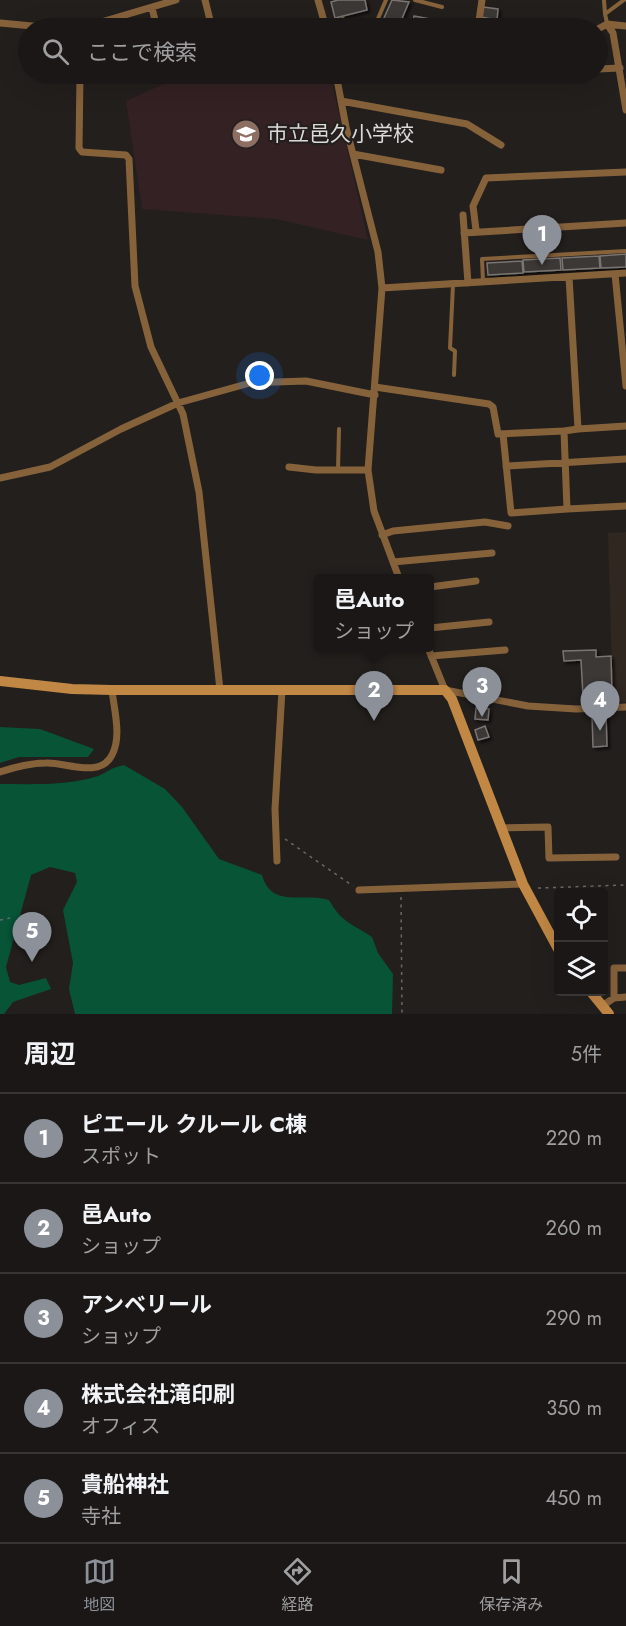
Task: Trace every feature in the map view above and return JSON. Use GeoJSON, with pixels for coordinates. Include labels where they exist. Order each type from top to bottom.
{"type":"FeatureCollection","features":[{"type":"Feature","properties":{"kind":"street"},"geometry":{"type":"LineString","coordinates":[[116,18],[176,0]]}},
{"type":"Feature","properties":{"kind":"street"},"geometry":{"type":"LineString","coordinates":[[205,0],[210,18]]}},
{"type":"Feature","properties":{"kind":"street"},"geometry":{"type":"LineString","coordinates":[[318,0],[323,18]]}},
{"type":"Feature","properties":{"kind":"street"},"geometry":{"type":"LineString","coordinates":[[479,18],[482,0]]}},
{"type":"Feature","properties":{"kind":"street"},"geometry":{"type":"LineString","coordinates":[[152,8],[155,18]]}},
{"type":"Feature","properties":{"kind":"street"},"geometry":{"type":"LineString","coordinates":[[0,23],[18,25]]}},
{"type":"Feature","properties":{"kind":"street"},"geometry":{"type":"LineString","coordinates":[[608,24],[626,26]]}},
{"type":"Feature","properties":{"kind":"street"},"geometry":{"type":"LineString","coordinates":[[608,26],[613,33],[626,110]]}},
{"type":"Feature","properties":{"kind":"street"},"geometry":{"type":"LineString","coordinates":[[608,69],[620,68]]}},
{"type":"Feature","properties":{"kind":"street"},"geometry":{"type":"LineString","coordinates":[[80,84],[79,148],[82,152],[126,155],[129,159],[135,286],[152,347],[183,414],[199,492],[220,690]]}},
{"type":"Feature","properties":{"kind":"street"},"geometry":{"type":"LineString","coordinates":[[338,84],[378,252],[382,288],[368,470],[374,511],[397,574]]}},
{"type":"Feature","properties":{"kind":"street"},"geometry":{"type":"LineString","coordinates":[[341,101],[467,124],[501,145]]}},
{"type":"Feature","properties":{"kind":"street"},"geometry":{"type":"LineString","coordinates":[[353,154],[441,170]]}},
{"type":"Feature","properties":{"kind":"street"},"geometry":{"type":"LineString","coordinates":[[476,230],[473,206],[486,178],[626,172]]}},
{"type":"Feature","properties":{"kind":"street"},"geometry":{"type":"LineString","coordinates":[[463,215],[468,283]]}},
{"type":"Feature","properties":{"kind":"street"},"geometry":{"type":"LineString","coordinates":[[464,233],[476,230],[626,223]]}},
{"type":"Feature","properties":{"kind":"street"},"geometry":{"type":"LineString","coordinates":[[382,288],[626,273]]}},
{"type":"Feature","properties":{"kind":"street"},"geometry":{"type":"LineString","coordinates":[[615,274],[626,386]]}},
{"type":"Feature","properties":{"kind":"street"},"geometry":{"type":"LineString","coordinates":[[569,277],[578,429]]}},
{"type":"Feature","properties":{"kind":"street"},"geometry":{"type":"LineString","coordinates":[[0,478],[50,467],[121,429],[178,403],[250,383],[276,381],[322,383],[346,391],[375,391],[489,404],[493,407],[498,434],[626,426]]}},
{"type":"Feature","properties":{"kind":"street"},"geometry":{"type":"LineString","coordinates":[[564,431],[567,509]]}},
{"type":"Feature","properties":{"kind":"street"},"geometry":{"type":"LineString","coordinates":[[503,434],[511,513],[626,506]]}},
{"type":"Feature","properties":{"kind":"street"},"geometry":{"type":"LineString","coordinates":[[506,466],[626,459]]}},
{"type":"Feature","properties":{"kind":"street"},"geometry":{"type":"LineString","coordinates":[[289,467],[338,471],[368,470]]}},
{"type":"Feature","properties":{"kind":"street"},"geometry":{"type":"LineString","coordinates":[[382,535],[393,531],[485,522],[508,526]]}},
{"type":"Feature","properties":{"kind":"street"},"geometry":{"type":"LineString","coordinates":[[393,562],[492,553]]}},
{"type":"Feature","properties":{"kind":"street"},"geometry":{"type":"LineString","coordinates":[[434,586],[476,581]]}},
{"type":"Feature","properties":{"kind":"street"},"geometry":{"type":"LineString","coordinates":[[434,628],[489,622]]}},
{"type":"Feature","properties":{"kind":"street"},"geometry":{"type":"LineString","coordinates":[[431,656],[505,650]]}},
{"type":"Feature","properties":{"kind":"street"},"geometry":{"type":"LineString","coordinates":[[430,652],[445,690],[452,699],[524,886],[554,942]]}},
{"type":"Feature","properties":{"kind":"street"},"geometry":{"type":"LineString","coordinates":[[0,681],[72,689],[112,690],[445,690],[528,706],[576,709],[626,707]]}},
{"type":"Feature","properties":{"kind":"street"},"geometry":{"type":"LineString","coordinates":[[0,772],[47,762],[88,768],[104,764],[112,755],[116,735],[116,708],[112,690]]}},
{"type":"Feature","properties":{"kind":"street"},"geometry":{"type":"LineString","coordinates":[[277,861],[275,809],[282,690]]}},
{"type":"Feature","properties":{"kind":"street"},"geometry":{"type":"LineString","coordinates":[[501,828],[548,827],[549,858],[616,857]]}},
{"type":"Feature","properties":{"kind":"street"},"geometry":{"type":"LineString","coordinates":[[359,890],[524,886]]}},
{"type":"Feature","properties":{"kind":"street"},"geometry":{"type":"LineString","coordinates":[[594,996],[606,1010],[614,998],[614,968],[626,968]]}},
{"type":"Feature","properties":{"kind":"street"},"geometry":{"type":"LineString","coordinates":[[614,998],[626,997]]}},
{"type":"Feature","properties":{"kind":"lane"},"geometry":{"type":"LineString","coordinates":[[378,18],[386,0]]}},
{"type":"Feature","properties":{"kind":"lane"},"geometry":{"type":"LineString","coordinates":[[415,0],[442,7]]}},
{"type":"Feature","properties":{"kind":"lane"},"geometry":{"type":"LineString","coordinates":[[604,0],[606,18]]}},
{"type":"Feature","properties":{"kind":"lane"},"geometry":{"type":"LineString","coordinates":[[605,14],[624,0]]}},
{"type":"Feature","properties":{"kind":"lane"},"geometry":{"type":"LineString","coordinates":[[483,282],[482,259],[626,251]]}},
{"type":"Feature","properties":{"kind":"lane"},"geometry":{"type":"LineString","coordinates":[[453,284],[450,348],[455,351],[454,375]]}},
{"type":"Feature","properties":{"kind":"lane"},"geometry":{"type":"LineString","coordinates":[[338,471],[339,429]]}},
{"type":"Feature","properties":{"kind":"path"},"geometry":{"type":"LineString","coordinates":[[277,833],[359,890]]}},
{"type":"Feature","properties":{"kind":"path"},"geometry":{"type":"LineString","coordinates":[[524,886],[626,885]]}},
{"type":"Feature","properties":{"kind":"path"},"geometry":{"type":"LineString","coordinates":[[400,890],[402,1014]]}},
{"type":"Feature","properties":{"kind":"path"},"geometry":{"type":"LineString","coordinates":[[0,920],[10,918]]}},
{"type":"Feature","properties":{"kind":"shaded area"},"geometry":{"type":"Polygon","coordinates":[[[163,84],[332,84],[368,240],[276,219],[142,209],[126,101],[163,84]]]}},
{"type":"Feature","properties":{"kind":"shaded area"},"geometry":{"type":"Polygon","coordinates":[[[626,532],[626,702],[613,703],[608,533],[626,532]]]}},
{"type":"Feature","properties":{"kind":"green space"},"geometry":{"type":"Polygon","coordinates":[[[0,727],[40,729],[94,749],[88,757],[19,757],[0,763],[0,727]]]}},
{"type":"Feature","properties":{"kind":"green space"},"geometry":{"type":"Polygon","coordinates":[[[124,765],[165,789],[182,807],[219,859],[262,875],[266,886],[281,896],[329,900],[343,918],[372,937],[378,953],[393,974],[392,1014],[75,1014],[69,989],[73,963],[63,910],[77,882],[75,873],[50,867],[31,875],[6,967],[10,982],[19,985],[46,978],[51,989],[13,1002],[4,1014],[0,1014],[0,784],[49,784],[74,781],[98,776],[124,765]]]}},
{"type":"Feature","properties":{"kind":"building"},"geometry":{"type":"Polygon","coordinates":[[[365,0],[367,10],[335,18],[331,2],[365,0]]]}},
{"type":"Feature","properties":{"kind":"building"},"geometry":{"type":"Polygon","coordinates":[[[392,0],[409,2],[402,18],[384,18],[392,0]]]}},
{"type":"Feature","properties":{"kind":"building"},"geometry":{"type":"Polygon","coordinates":[[[483,7],[498,9],[497,18],[481,17],[483,7]]]}},
{"type":"Feature","properties":{"kind":"building"},"geometry":{"type":"Polygon","coordinates":[[[626,254],[626,267],[601,268],[600,256],[626,254]]]}},
{"type":"Feature","properties":{"kind":"building"},"geometry":{"type":"Polygon","coordinates":[[[599,256],[600,268],[563,270],[562,258],[599,256]]]}},
{"type":"Feature","properties":{"kind":"building"},"geometry":{"type":"Polygon","coordinates":[[[560,258],[561,270],[524,272],[523,260],[560,258]]]}},
{"type":"Feature","properties":{"kind":"building"},"geometry":{"type":"Polygon","coordinates":[[[522,261],[523,273],[488,275],[487,263],[522,261]]]}},
{"type":"Feature","properties":{"kind":"building"},"geometry":{"type":"Polygon","coordinates":[[[596,650],[596,657],[611,656],[612,695],[583,696],[581,660],[564,661],[563,651],[596,650]]]}},
{"type":"Feature","properties":{"kind":"building"},"geometry":{"type":"Polygon","coordinates":[[[476,708],[489,709],[488,720],[475,719],[476,708]]]}},
{"type":"Feature","properties":{"kind":"building"},"geometry":{"type":"Polygon","coordinates":[[[606,715],[607,746],[593,747],[592,716],[606,715]]]}},
{"type":"Feature","properties":{"kind":"building"},"geometry":{"type":"Polygon","coordinates":[[[485,726],[489,737],[478,740],[475,730],[485,726]]]}},
{"type":"Feature","properties":{"kind":"place","name":"市立邑久小学校"},"geometry":{"type":"Point","coordinates":[246,134]}},
{"type":"Feature","properties":{"kind":"place","name":"ピエール クルール C棟"},"geometry":{"type":"Point","coordinates":[542,265]}},
{"type":"Feature","properties":{"kind":"place","name":"アンベリール"},"geometry":{"type":"Point","coordinates":[482,717]}},
{"type":"Feature","properties":{"kind":"place","name":"邑Auto"},"geometry":{"type":"Point","coordinates":[374,721]}},
{"type":"Feature","properties":{"kind":"place","name":"株式会社滝印刷"},"geometry":{"type":"Point","coordinates":[600,731]}},
{"type":"Feature","properties":{"kind":"place","name":"貴船神社"},"geometry":{"type":"Point","coordinates":[32,962]}}]}
